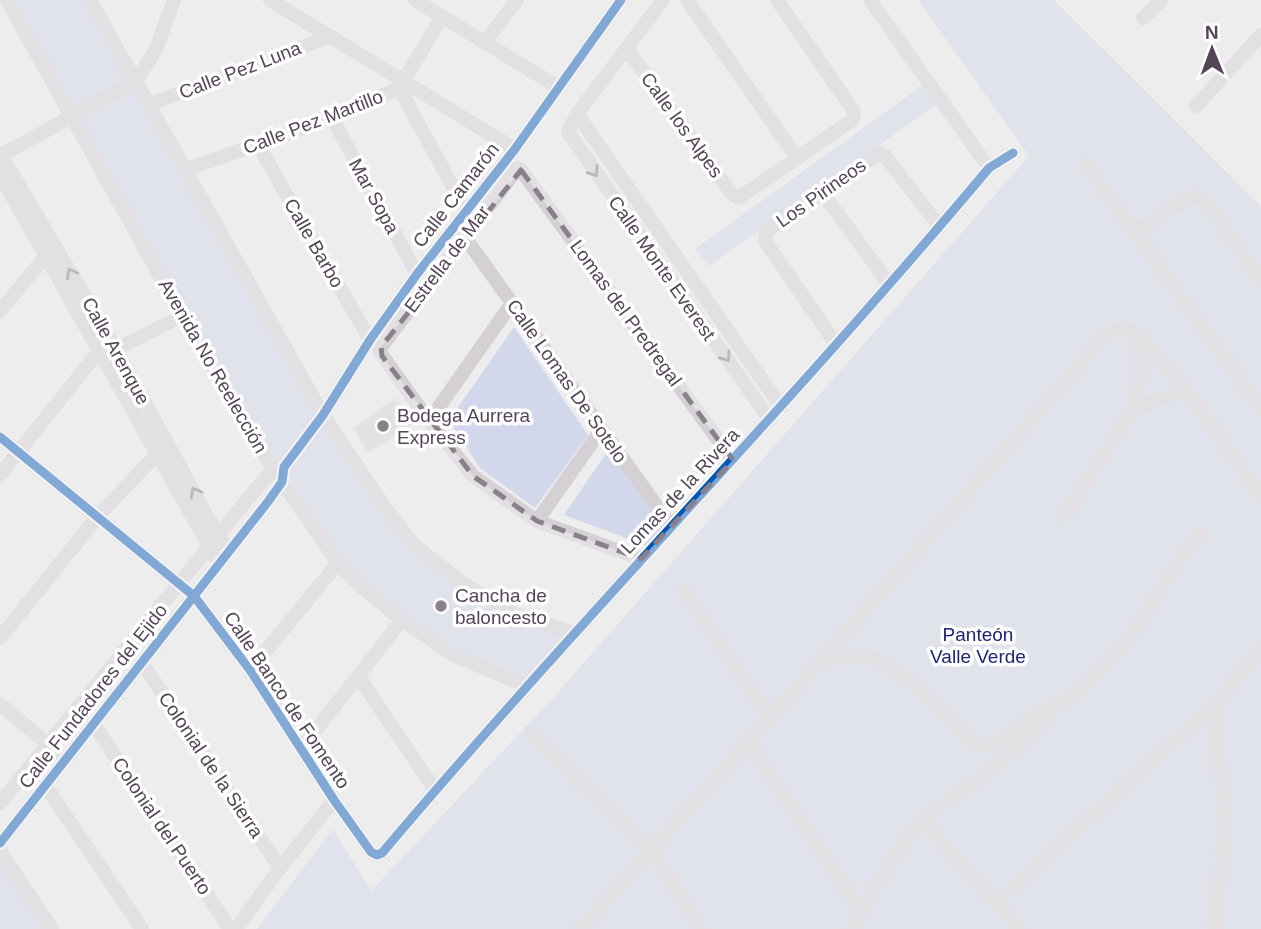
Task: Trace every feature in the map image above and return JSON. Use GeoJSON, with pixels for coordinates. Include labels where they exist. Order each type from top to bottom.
{"type":"FeatureCollection","features":[{"type":"Feature","properties":{"kind":"street","name":"Avenida No Reelección"},"geometry":{"type":"LineString","coordinates":[[7,0],[182,316],[338,563],[402,621],[453,655],[528,685]]}},
{"type":"Feature","properties":{"kind":"street"},"geometry":{"type":"LineString","coordinates":[[90,0],[323,415],[384,506],[414,545],[461,582],[512,613],[573,633]]}},
{"type":"Feature","properties":{"kind":"street"},"geometry":{"type":"LineString","coordinates":[[1,154],[136,81],[156,49],[174,0]]}},
{"type":"Feature","properties":{"kind":"street"},"geometry":{"type":"LineString","coordinates":[[270,0],[331,36],[401,85],[514,149]]}},
{"type":"Feature","properties":{"kind":"street"},"geometry":{"type":"LineString","coordinates":[[415,0],[558,87]]}},
{"type":"Feature","properties":{"kind":"street"},"geometry":{"type":"LineString","coordinates":[[485,42],[517,0]]}},
{"type":"Feature","properties":{"kind":"street","name":"Calle Camarón"},"geometry":{"type":"LineString","coordinates":[[323,415],[375,346],[417,274],[514,149],[621,0]]}},
{"type":"Feature","properties":{"kind":"street"},"geometry":{"type":"LineString","coordinates":[[577,114],[663,0]]}},
{"type":"Feature","properties":{"kind":"street"},"geometry":{"type":"LineString","coordinates":[[687,0],[797,158],[851,121],[854,116],[853,110],[777,0]]}},
{"type":"Feature","properties":{"kind":"street"},"geometry":{"type":"LineString","coordinates":[[870,0],[989,168]]}},
{"type":"Feature","properties":{"kind":"street"},"geometry":{"type":"LineString","coordinates":[[1143,18],[1161,0]]}},
{"type":"Feature","properties":{"kind":"street","name":"Calle Pez Martillo"},"geometry":{"type":"LineString","coordinates":[[187,169],[332,117],[401,85],[442,17]]}},
{"type":"Feature","properties":{"kind":"street","name":"Calle Pez Luna"},"geometry":{"type":"LineString","coordinates":[[150,104],[331,36]]}},
{"type":"Feature","properties":{"kind":"street"},"geometry":{"type":"LineString","coordinates":[[1196,106],[1261,36]]}},
{"type":"Feature","properties":{"kind":"street","name":"Calle los Alpes"},"geometry":{"type":"LineString","coordinates":[[627,49],[732,194],[738,198],[797,158]]}},
{"type":"Feature","properties":{"kind":"street"},"geometry":{"type":"LineString","coordinates":[[401,85],[466,211]]}},
{"type":"Feature","properties":{"kind":"street","name":"Calle Monte Everest"},"geometry":{"type":"LineString","coordinates":[[770,420],[569,136],[569,128],[577,114],[781,407]]}},
{"type":"Feature","properties":{"kind":"street","name":"Mar Sopa"},"geometry":{"type":"LineString","coordinates":[[332,117],[417,274]]}},
{"type":"Feature","properties":{"kind":"street","name":"Calle Barbo"},"geometry":{"type":"LineString","coordinates":[[258,145],[375,346],[473,476],[537,521],[641,559]]}},
{"type":"Feature","properties":{"kind":"street","name":"Los Pirineos"},"geometry":{"type":"LineString","coordinates":[[836,344],[765,241],[764,235],[767,231],[880,153],[940,228]]}},
{"type":"Feature","properties":{"kind":"street","name":"Lomas de la Rivera"},"geometry":{"type":"LineString","coordinates":[[377,855],[382,853],[573,633],[770,420],[940,228],[989,168],[1013,153]]}},
{"type":"Feature","properties":{"kind":"street","name":"Calle Arenque"},"geometry":{"type":"LineString","coordinates":[[1,154],[116,349],[213,541],[219,564]]}},
{"type":"Feature","properties":{"kind":"street"},"geometry":{"type":"LineString","coordinates":[[1086,164],[1260,405]]}},
{"type":"Feature","properties":{"kind":"street","name":"Estrella de Mar"},"geometry":{"type":"LineString","coordinates":[[375,346],[381,347],[518,168]]}},
{"type":"Feature","properties":{"kind":"street","name":"Lomas del Predregal"},"geometry":{"type":"LineString","coordinates":[[518,168],[733,460]]}},
{"type":"Feature","properties":{"kind":"street","name":"Calle Arenque"},"geometry":{"type":"LineString","coordinates":[[0,175],[156,454],[213,541],[229,551]]}},
{"type":"Feature","properties":{"kind":"street"},"geometry":{"type":"LineString","coordinates":[[822,192],[889,284]]}},
{"type":"Feature","properties":{"kind":"street"},"geometry":{"type":"LineString","coordinates":[[1135,231],[1186,199],[1198,196],[1207,203],[1261,281]]}},
{"type":"Feature","properties":{"kind":"street","name":"Calle Lomas De Sotelo"},"geometry":{"type":"LineString","coordinates":[[464,236],[671,526]]}},
{"type":"Feature","properties":{"kind":"street"},"geometry":{"type":"LineString","coordinates":[[0,311],[45,257]]}},
{"type":"Feature","properties":{"kind":"street"},"geometry":{"type":"LineString","coordinates":[[429,421],[512,303]]}},
{"type":"Feature","properties":{"kind":"street"},"geometry":{"type":"LineString","coordinates":[[116,349],[182,316]]}},
{"type":"Feature","properties":{"kind":"street"},"geometry":{"type":"LineString","coordinates":[[581,929],[770,719],[1104,338],[1120,328],[1132,329],[1139,334],[1186,390],[1261,496]]}},
{"type":"Feature","properties":{"kind":"street"},"geometry":{"type":"LineString","coordinates":[[1063,517],[1133,409],[1140,379],[1139,334]]}},
{"type":"Feature","properties":{"kind":"street"},"geometry":{"type":"LineString","coordinates":[[0,475],[99,351]]}},
{"type":"Feature","properties":{"kind":"street"},"geometry":{"type":"LineString","coordinates":[[1133,409],[1186,390]]}},
{"type":"Feature","properties":{"kind":"street","name":"Calle Fundadores del Ejido"},"geometry":{"type":"LineString","coordinates":[[0,843],[229,551],[280,473],[323,415]]}},
{"type":"Feature","properties":{"kind":"street"},"geometry":{"type":"LineString","coordinates":[[537,521],[601,430]]}},
{"type":"Feature","properties":{"kind":"street","name":"Calle Banco de Fomento"},"geometry":{"type":"LineString","coordinates":[[0,437],[194,596],[250,670],[370,852],[377,855]]}},
{"type":"Feature","properties":{"kind":"street"},"geometry":{"type":"LineString","coordinates":[[0,638],[99,516],[156,454]]}},
{"type":"Feature","properties":{"kind":"street","name":"Calle Fundadores del Ejido"},"geometry":{"type":"LineString","coordinates":[[0,803],[213,541],[280,473]]}},
{"type":"Feature","properties":{"kind":"street"},"geometry":{"type":"LineString","coordinates":[[821,660],[857,657],[877,659],[905,677],[974,744],[982,747],[1001,741],[1037,713],[1076,694],[1119,651],[1178,560],[1199,535]]}},
{"type":"Feature","properties":{"kind":"street"},"geometry":{"type":"LineString","coordinates":[[250,670],[338,563]]}},
{"type":"Feature","properties":{"kind":"street"},"geometry":{"type":"LineString","coordinates":[[683,589],[770,719]]}},
{"type":"Feature","properties":{"kind":"street"},"geometry":{"type":"LineString","coordinates":[[301,749],[402,621]]}},
{"type":"Feature","properties":{"kind":"street"},"geometry":{"type":"LineString","coordinates":[[998,902],[1218,702],[1261,648]]}},
{"type":"Feature","properties":{"kind":"street","name":"Colonial de la Sierra"},"geometry":{"type":"LineString","coordinates":[[142,663],[280,868]]}},
{"type":"Feature","properties":{"kind":"street"},"geometry":{"type":"LineString","coordinates":[[358,676],[435,790]]}},
{"type":"Feature","properties":{"kind":"street"},"geometry":{"type":"LineString","coordinates":[[1214,929],[1226,821],[1217,750],[1218,702]]}},
{"type":"Feature","properties":{"kind":"street"},"geometry":{"type":"LineString","coordinates":[[851,929],[891,861],[922,820],[989,770],[1048,719],[1059,703]]}},
{"type":"Feature","properties":{"kind":"street"},"geometry":{"type":"LineString","coordinates":[[0,704],[65,759]]}},
{"type":"Feature","properties":{"kind":"street","name":"Colonial del Puerto"},"geometry":{"type":"LineString","coordinates":[[93,723],[230,929]]}},
{"type":"Feature","properties":{"kind":"street"},"geometry":{"type":"LineString","coordinates":[[530,733],[651,849],[701,929]]}},
{"type":"Feature","properties":{"kind":"street"},"geometry":{"type":"LineString","coordinates":[[748,743],[861,910]]}},
{"type":"Feature","properties":{"kind":"street"},"geometry":{"type":"LineString","coordinates":[[45,785],[142,929]]}},
{"type":"Feature","properties":{"kind":"street"},"geometry":{"type":"LineString","coordinates":[[236,929],[334,800]]}},
{"type":"Feature","properties":{"kind":"street"},"geometry":{"type":"LineString","coordinates":[[922,820],[1020,929]]}},
{"type":"Feature","properties":{"kind":"street"},"geometry":{"type":"LineString","coordinates":[[0,851],[52,929]]}},
{"type":"Feature","properties":{"kind":"highlighted area"},"geometry":{"type":"Polygon","coordinates":[[[521,170],[733,460],[641,559],[537,521],[473,476],[382,356],[381,347],[521,170]]]}},
{"type":"Feature","properties":{"kind":"green space"},"geometry":{"type":"Polygon","coordinates":[[[8,0],[90,0],[384,506],[461,582],[573,633],[528,686],[453,655],[338,563],[273,469],[8,0]]]}},
{"type":"Feature","properties":{"kind":"green space","name":"Panteón Valle Verde"},"geometry":{"type":"Polygon","coordinates":[[[918,0],[1054,0],[1261,206],[1261,929],[257,929],[333,829],[371,891],[552,699],[1029,156],[918,0]]]}},
{"type":"Feature","properties":{"kind":"green space"},"geometry":{"type":"Polygon","coordinates":[[[923,85],[937,104],[709,266],[695,249],[923,85]]]}},
{"type":"Feature","properties":{"kind":"green space"},"geometry":{"type":"Polygon","coordinates":[[[514,327],[588,435],[535,508],[480,468],[449,420],[514,327]]]}},
{"type":"Feature","properties":{"kind":"green space"},"geometry":{"type":"Polygon","coordinates":[[[609,449],[666,523],[648,546],[564,515],[609,449]]]}},
{"type":"Feature","properties":{"kind":"green space"},"geometry":{"type":"Polygon","coordinates":[[[0,851],[52,929],[0,929],[0,851]]]}},
{"type":"Feature","properties":{"kind":"building","name":"Bodega Aurrera Express"},"geometry":{"type":"Polygon","coordinates":[[[396,398],[413,424],[368,452],[354,428],[396,398]]]}},
{"type":"Feature","properties":{"kind":"cycle path"},"geometry":{"type":"LineString","coordinates":[[0,843],[267,503],[282,482],[284,467],[323,415],[370,340],[417,274],[515,149],[621,0]]}},
{"type":"Feature","properties":{"kind":"cycle path"},"geometry":{"type":"LineString","coordinates":[[0,437],[194,596],[250,670],[334,800],[371,852],[377,855],[382,853],[532,681],[839,341],[989,168],[1013,153]]}},
{"type":"Feature","properties":{"kind":"place","name":"Bodega Aurrera Express"},"geometry":{"type":"Point","coordinates":[383,426]}},
{"type":"Feature","properties":{"kind":"place","name":"Cancha de baloncesto"},"geometry":{"type":"Point","coordinates":[441,606]}}]}
